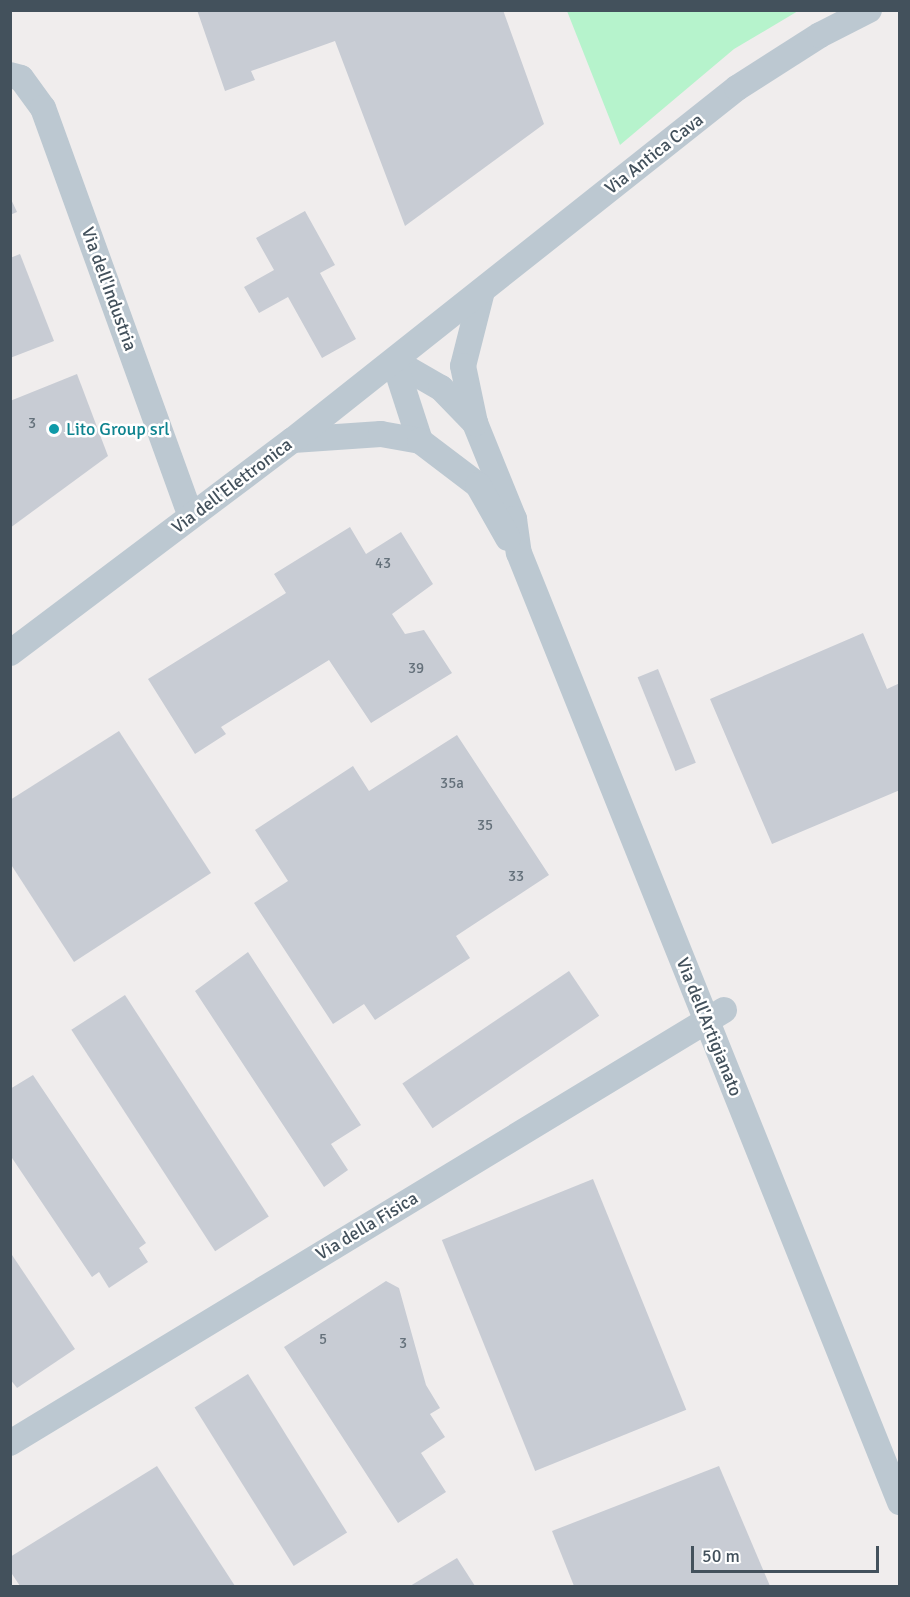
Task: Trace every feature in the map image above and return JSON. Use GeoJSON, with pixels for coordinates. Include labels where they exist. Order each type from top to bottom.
{"type":"FeatureCollection","features":[{"type":"Feature","properties":{"kind":"street","name":"Via Antica Cava"},"geometry":{"type":"LineString","coordinates":[[450,315],[738,88],[820,35],[869,10]]}},
{"type":"Feature","properties":{"kind":"street","name":"Via dell'Industria"},"geometry":{"type":"LineString","coordinates":[[10,75],[21,78],[43,108],[191,516]]}},
{"type":"Feature","properties":{"kind":"street","name":"Via dell'Artigianato"},"geometry":{"type":"LineString","coordinates":[[482,291],[463,366],[475,423],[513,519],[519,553]]}},
{"type":"Feature","properties":{"kind":"street","name":"Via dell'Elettronica"},"geometry":{"type":"LineString","coordinates":[[10,653],[293,440],[450,315]]}},
{"type":"Feature","properties":{"kind":"street","name":"Via dell'Artigianato"},"geometry":{"type":"LineString","coordinates":[[394,361],[441,388],[475,423]]}},
{"type":"Feature","properties":{"kind":"street"},"geometry":{"type":"LineString","coordinates":[[394,361],[420,441]]}},
{"type":"Feature","properties":{"kind":"street","name":"Via dell'Artigianato"},"geometry":{"type":"LineString","coordinates":[[293,440],[381,434],[420,441],[478,485],[499,525],[519,553],[715,1015],[900,1502]]}},
{"type":"Feature","properties":{"kind":"street","name":"Via della Fisica"},"geometry":{"type":"LineString","coordinates":[[10,1443],[715,1015]]}},
{"type":"Feature","properties":{"kind":"green space"},"geometry":{"type":"Polygon","coordinates":[[[567,11],[798,11],[734,49],[620,145],[567,11]]]}},
{"type":"Feature","properties":{"kind":"building"},"geometry":{"type":"Polygon","coordinates":[[[197,10],[503,10],[544,124],[405,226],[335,41],[251,71],[255,80],[225,91],[197,10]]]}},
{"type":"Feature","properties":{"kind":"building"},"geometry":{"type":"Polygon","coordinates":[[[10,197],[17,212],[10,215],[10,197]]]}},
{"type":"Feature","properties":{"kind":"building"},"geometry":{"type":"Polygon","coordinates":[[[305,211],[335,265],[320,273],[356,339],[322,358],[288,297],[259,313],[244,287],[274,270],[256,238],[305,211]]]}},
{"type":"Feature","properties":{"kind":"building"},"geometry":{"type":"Polygon","coordinates":[[[20,254],[54,341],[10,358],[10,258],[20,254]]]}},
{"type":"Feature","properties":{"kind":"building","name":"Lito Group srl"},"geometry":{"type":"Polygon","coordinates":[[[77,374],[108,456],[10,528],[10,401],[77,374]]]}},
{"type":"Feature","properties":{"kind":"building"},"geometry":{"type":"Polygon","coordinates":[[[350,527],[366,554],[401,532],[433,584],[392,614],[405,634],[424,630],[452,673],[371,723],[329,660],[221,727],[226,734],[195,754],[148,679],[286,593],[274,574],[350,527]]]}},
{"type":"Feature","properties":{"kind":"building"},"geometry":{"type":"Polygon","coordinates":[[[863,633],[887,689],[900,683],[900,790],[772,844],[710,699],[863,633]]]}},
{"type":"Feature","properties":{"kind":"building"},"geometry":{"type":"Polygon","coordinates":[[[658,669],[696,763],[675,771],[638,677],[658,669]]]}},
{"type":"Feature","properties":{"kind":"building"},"geometry":{"type":"Polygon","coordinates":[[[119,731],[211,873],[74,962],[10,863],[10,800],[119,731]]]}},
{"type":"Feature","properties":{"kind":"building"},"geometry":{"type":"Polygon","coordinates":[[[457,735],[549,875],[456,936],[470,958],[375,1020],[364,1004],[333,1024],[254,903],[288,881],[255,830],[353,766],[369,791],[457,735]]]}},
{"type":"Feature","properties":{"kind":"building"},"geometry":{"type":"Polygon","coordinates":[[[248,952],[361,1125],[331,1144],[348,1170],[324,1187],[195,991],[248,952]]]}},
{"type":"Feature","properties":{"kind":"building"},"geometry":{"type":"Polygon","coordinates":[[[569,971],[599,1016],[433,1128],[402,1083],[569,971]]]}},
{"type":"Feature","properties":{"kind":"building"},"geometry":{"type":"Polygon","coordinates":[[[125,995],[269,1216],[215,1251],[71,1030],[125,995]]]}},
{"type":"Feature","properties":{"kind":"building"},"geometry":{"type":"Polygon","coordinates":[[[33,1075],[146,1243],[139,1248],[148,1262],[109,1288],[99,1272],[92,1277],[10,1155],[10,1089],[33,1075]]]}},
{"type":"Feature","properties":{"kind":"building"},"geometry":{"type":"Polygon","coordinates":[[[593,1179],[686,1410],[535,1471],[442,1240],[593,1179]]]}},
{"type":"Feature","properties":{"kind":"building"},"geometry":{"type":"Polygon","coordinates":[[[10,1252],[75,1349],[17,1388],[10,1379],[10,1252]]]}},
{"type":"Feature","properties":{"kind":"building"},"geometry":{"type":"Polygon","coordinates":[[[386,1281],[399,1288],[426,1385],[440,1408],[430,1414],[445,1437],[421,1453],[446,1492],[398,1523],[284,1347],[386,1281]]]}},
{"type":"Feature","properties":{"kind":"building"},"geometry":{"type":"Polygon","coordinates":[[[248,1374],[347,1533],[294,1566],[195,1407],[248,1374]]]}},
{"type":"Feature","properties":{"kind":"building"},"geometry":{"type":"Polygon","coordinates":[[[157,1466],[235,1586],[20,1586],[10,1571],[10,1557],[157,1466]]]}},
{"type":"Feature","properties":{"kind":"building"},"geometry":{"type":"Polygon","coordinates":[[[719,1466],[770,1586],[574,1586],[552,1531],[719,1466]]]}},
{"type":"Feature","properties":{"kind":"building"},"geometry":{"type":"Polygon","coordinates":[[[457,1558],[475,1586],[410,1586],[457,1558]]]}},
{"type":"Feature","properties":{"kind":"place","name":"Lito Group srl"},"geometry":{"type":"Point","coordinates":[54,429]}}]}
